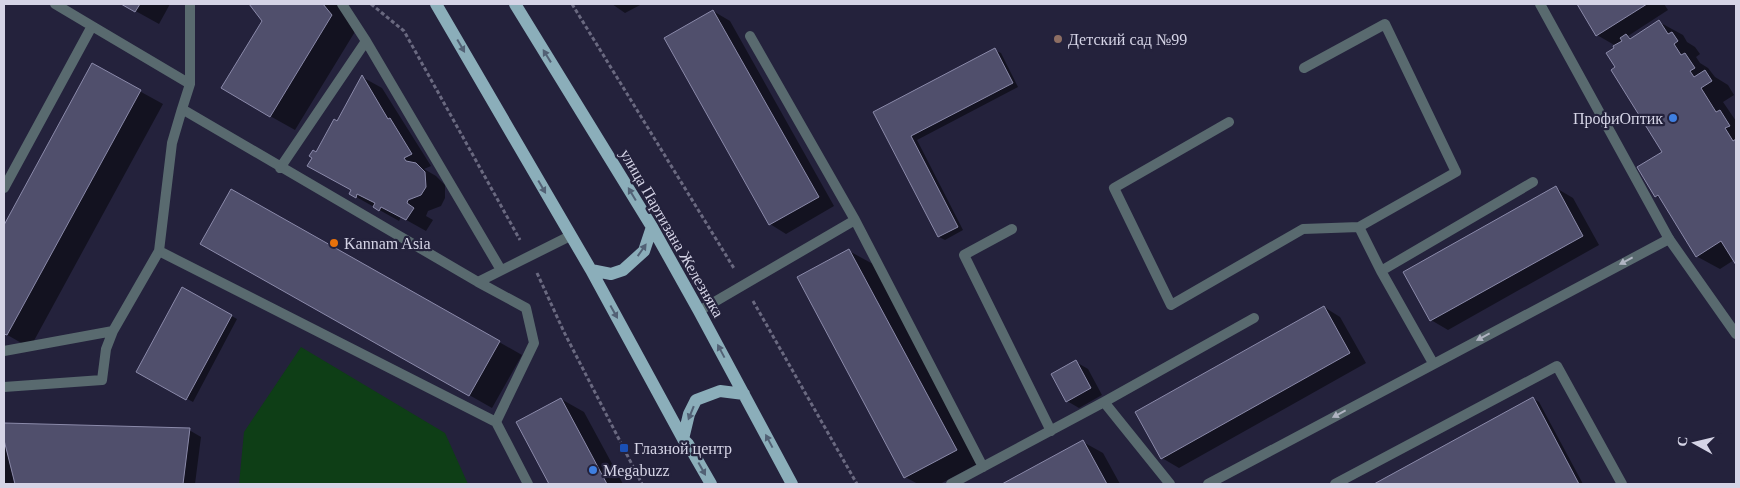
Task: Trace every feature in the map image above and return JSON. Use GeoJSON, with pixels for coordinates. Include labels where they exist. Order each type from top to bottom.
{"type":"FeatureCollection","features":[{"type":"Feature","properties":{"kind":"main road"},"geometry":{"type":"LineString","coordinates":[[436,4],[590,270],[683,440],[688,444],[710,484]]}},
{"type":"Feature","properties":{"kind":"main road","name":"улица Партизана Железняка"},"geometry":{"type":"LineString","coordinates":[[515,4],[652,227],[792,484]]}},
{"type":"Feature","properties":{"kind":"main road"},"geometry":{"type":"LineString","coordinates":[[590,270],[611,274],[622,270],[644,250],[652,227]]}},
{"type":"Feature","properties":{"kind":"main road"},"geometry":{"type":"LineString","coordinates":[[683,440],[689,414],[696,400],[720,391],[744,394]]}},
{"type":"Feature","properties":{"kind":"street"},"geometry":{"type":"LineString","coordinates":[[55,4],[190,84]]}},
{"type":"Feature","properties":{"kind":"street"},"geometry":{"type":"LineString","coordinates":[[4,387],[102,380],[106,349],[113,330],[159,251],[172,143],[190,84],[190,4]]}},
{"type":"Feature","properties":{"kind":"street"},"geometry":{"type":"LineString","coordinates":[[342,4],[366,41],[501,270]]}},
{"type":"Feature","properties":{"kind":"street"},"geometry":{"type":"LineString","coordinates":[[1540,4],[1669,239],[1736,334]]}},
{"type":"Feature","properties":{"kind":"street"},"geometry":{"type":"LineString","coordinates":[[1229,122],[1114,188],[1171,305],[1303,229],[1359,227],[1456,172],[1386,24],[1304,68]]}},
{"type":"Feature","properties":{"kind":"street"},"geometry":{"type":"LineString","coordinates":[[4,188],[92,26]]}},
{"type":"Feature","properties":{"kind":"street"},"geometry":{"type":"LineString","coordinates":[[750,36],[855,220],[983,467]]}},
{"type":"Feature","properties":{"kind":"street"},"geometry":{"type":"LineString","coordinates":[[280,168],[366,41]]}},
{"type":"Feature","properties":{"kind":"street"},"geometry":{"type":"LineString","coordinates":[[182,109],[280,168],[526,308],[534,343],[496,422]]}},
{"type":"Feature","properties":{"kind":"street"},"geometry":{"type":"LineString","coordinates":[[1380,271],[1532,182]]}},
{"type":"Feature","properties":{"kind":"street"},"geometry":{"type":"LineString","coordinates":[[699,311],[855,220]]}},
{"type":"Feature","properties":{"kind":"street"},"geometry":{"type":"LineString","coordinates":[[1359,227],[1380,271],[1433,364]]}},
{"type":"Feature","properties":{"kind":"street"},"geometry":{"type":"LineString","coordinates":[[1012,228],[964,254],[1051,431]]}},
{"type":"Feature","properties":{"kind":"street"},"geometry":{"type":"LineString","coordinates":[[478,282],[570,236]]}},
{"type":"Feature","properties":{"kind":"street"},"geometry":{"type":"LineString","coordinates":[[1208,484],[1669,239]]}},
{"type":"Feature","properties":{"kind":"street"},"geometry":{"type":"LineString","coordinates":[[159,251],[496,422],[528,484]]}},
{"type":"Feature","properties":{"kind":"street"},"geometry":{"type":"LineString","coordinates":[[951,484],[1104,402],[1254,318]]}},
{"type":"Feature","properties":{"kind":"street"},"geometry":{"type":"LineString","coordinates":[[4,351],[113,330]]}},
{"type":"Feature","properties":{"kind":"street"},"geometry":{"type":"LineString","coordinates":[[1335,484],[1557,366],[1622,484]]}},
{"type":"Feature","properties":{"kind":"street"},"geometry":{"type":"LineString","coordinates":[[1104,402],[1170,484]]}},
{"type":"Feature","properties":{"kind":"path"},"geometry":{"type":"LineString","coordinates":[[372,4],[404,31],[529,256],[564,332],[642,484]]}},
{"type":"Feature","properties":{"kind":"path"},"geometry":{"type":"LineString","coordinates":[[572,4],[744,286],[857,484]]}},
{"type":"Feature","properties":{"kind":"green space"},"geometry":{"type":"Polygon","coordinates":[[[301,347],[445,433],[468,484],[239,484],[244,432],[301,347]]]}},
{"type":"Feature","properties":{"kind":"building"},"geometry":{"type":"Polygon","coordinates":[[[121,4],[140,4],[135,12],[121,4]]]}},
{"type":"Feature","properties":{"kind":"building"},"geometry":{"type":"Polygon","coordinates":[[[249,4],[323,4],[332,15],[270,117],[221,88],[262,21],[249,4]]]}},
{"type":"Feature","properties":{"kind":"building"},"geometry":{"type":"Polygon","coordinates":[[[1577,4],[1647,4],[1596,36],[1577,4]]]}},
{"type":"Feature","properties":{"kind":"building"},"geometry":{"type":"Polygon","coordinates":[[[713,10],[819,197],[769,225],[664,38],[713,10]]]}},
{"type":"Feature","properties":{"kind":"building"},"geometry":{"type":"Polygon","coordinates":[[[1659,20],[1668,34],[1672,32],[1678,41],[1674,44],[1681,55],[1685,53],[1695,68],[1690,71],[1694,77],[1705,70],[1712,81],[1701,88],[1716,112],[1720,110],[1730,126],[1725,128],[1733,141],[1736,139],[1736,265],[1721,241],[1696,257],[1658,195],[1655,197],[1637,167],[1662,152],[1611,70],[1615,67],[1606,53],[1622,41],[1620,38],[1626,34],[1630,39],[1659,20]]]}},
{"type":"Feature","properties":{"kind":"building"},"geometry":{"type":"Polygon","coordinates":[[[995,48],[1013,83],[911,136],[958,227],[938,237],[873,112],[995,48]]]}},
{"type":"Feature","properties":{"kind":"building"},"geometry":{"type":"Polygon","coordinates":[[[92,63],[141,90],[7,335],[4,334],[4,225],[92,63]]]}},
{"type":"Feature","properties":{"kind":"building"},"geometry":{"type":"Polygon","coordinates":[[[362,75],[388,119],[390,118],[412,154],[404,158],[406,161],[416,163],[425,172],[426,187],[421,195],[408,200],[407,203],[414,208],[406,220],[381,207],[379,211],[373,207],[375,203],[357,194],[356,198],[349,194],[351,190],[307,166],[312,158],[309,156],[313,150],[316,152],[334,119],[337,121],[362,75]]]}},
{"type":"Feature","properties":{"kind":"building"},"geometry":{"type":"Polygon","coordinates":[[[1556,186],[1583,236],[1430,321],[1403,272],[1556,186]]]}},
{"type":"Feature","properties":{"kind":"building"},"geometry":{"type":"Polygon","coordinates":[[[231,189],[500,341],[469,396],[200,244],[231,189]]]}},
{"type":"Feature","properties":{"kind":"building"},"geometry":{"type":"Polygon","coordinates":[[[849,249],[957,450],[904,478],[797,277],[849,249]]]}},
{"type":"Feature","properties":{"kind":"building"},"geometry":{"type":"Polygon","coordinates":[[[182,287],[232,315],[186,400],[136,372],[182,287]]]}},
{"type":"Feature","properties":{"kind":"building"},"geometry":{"type":"Polygon","coordinates":[[[1324,306],[1350,353],[1161,459],[1135,412],[1324,306]]]}},
{"type":"Feature","properties":{"kind":"building"},"geometry":{"type":"Polygon","coordinates":[[[1076,360],[1091,388],[1066,402],[1051,374],[1076,360]]]}},
{"type":"Feature","properties":{"kind":"building"},"geometry":{"type":"Polygon","coordinates":[[[1533,397],[1579,484],[1374,484],[1533,397]]]}},
{"type":"Feature","properties":{"kind":"building"},"geometry":{"type":"Polygon","coordinates":[[[561,398],[607,484],[549,484],[516,422],[561,398]]]}},
{"type":"Feature","properties":{"kind":"building"},"geometry":{"type":"Polygon","coordinates":[[[4,423],[190,428],[183,484],[15,484],[4,440],[4,423]]]}},
{"type":"Feature","properties":{"kind":"building"},"geometry":{"type":"Polygon","coordinates":[[[1083,440],[1107,484],[1002,484],[1083,440]]]}},
{"type":"Feature","properties":{"kind":"place","name":"Детский сад №99"},"geometry":{"type":"Point","coordinates":[1058,39]}},
{"type":"Feature","properties":{"kind":"place","name":"ПрофиОптик"},"geometry":{"type":"Point","coordinates":[1673,118]}},
{"type":"Feature","properties":{"kind":"place","name":"Kannam Asia"},"geometry":{"type":"Point","coordinates":[334,243]}},
{"type":"Feature","properties":{"kind":"place","name":"Глазной центр"},"geometry":{"type":"Point","coordinates":[624,448]}},
{"type":"Feature","properties":{"kind":"place","name":"Megabuzz"},"geometry":{"type":"Point","coordinates":[593,470]}}]}
